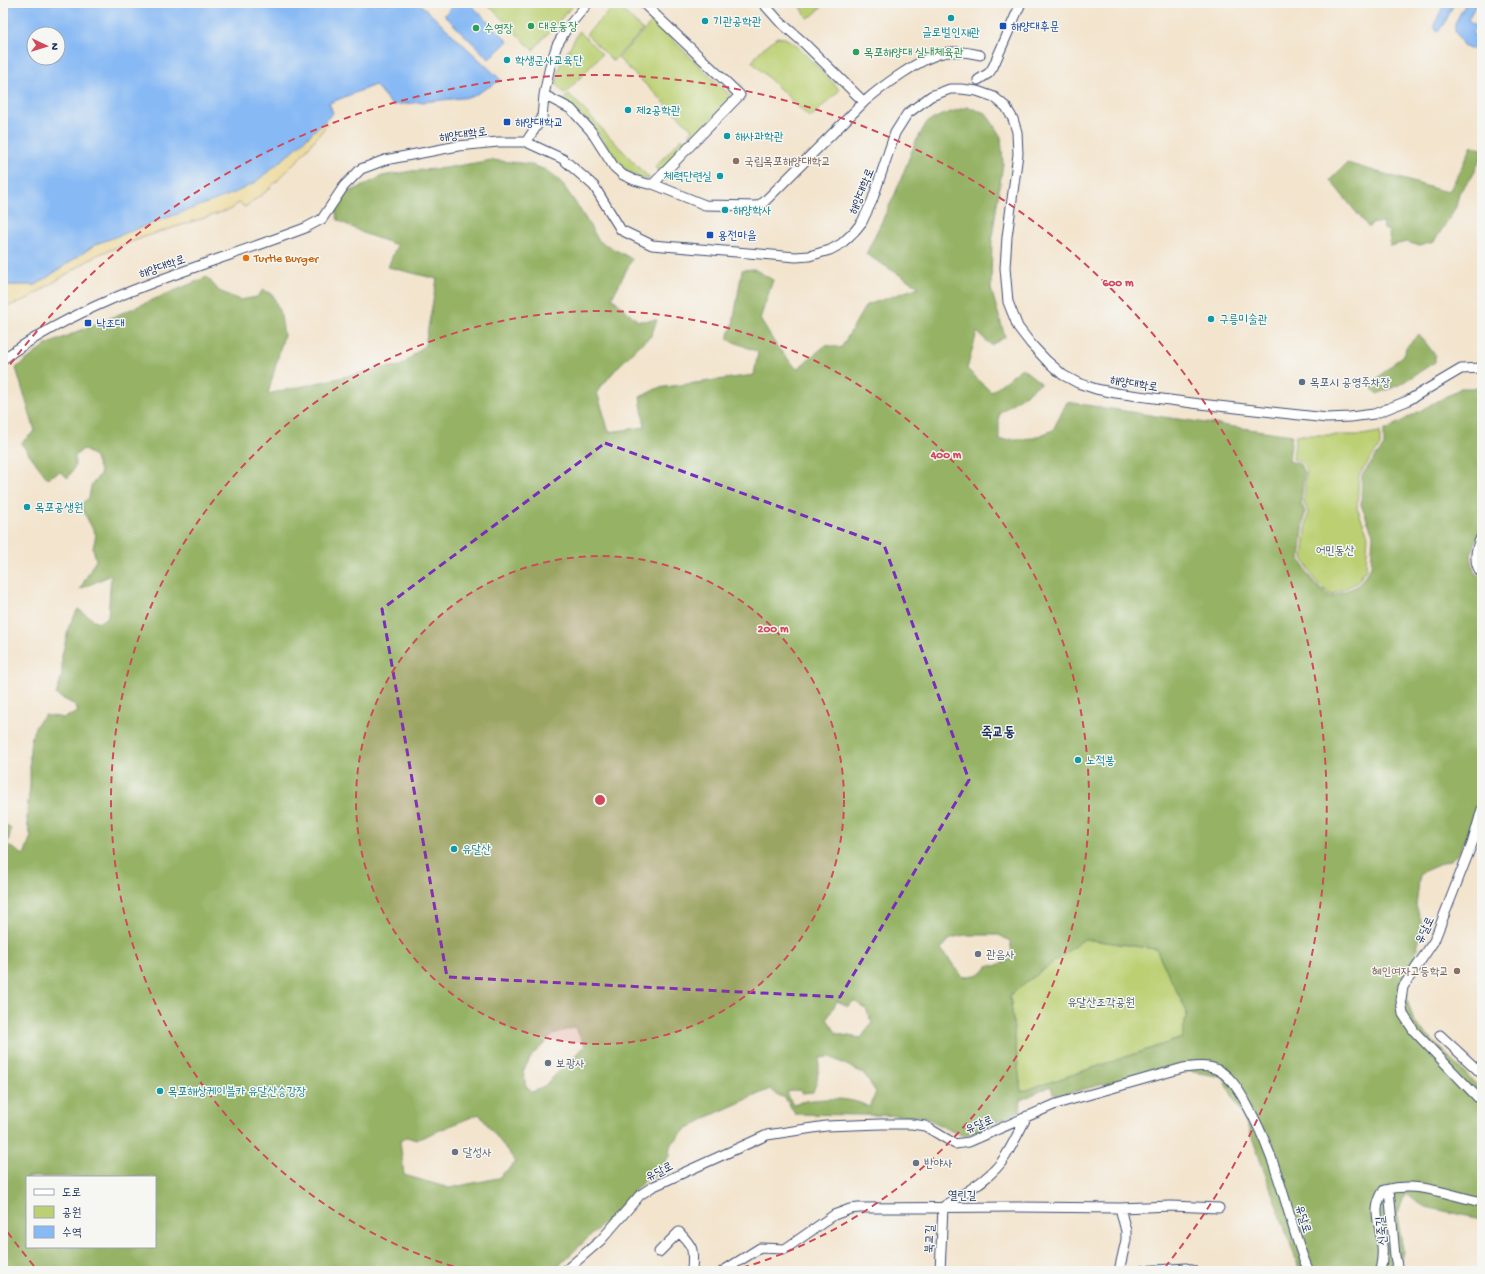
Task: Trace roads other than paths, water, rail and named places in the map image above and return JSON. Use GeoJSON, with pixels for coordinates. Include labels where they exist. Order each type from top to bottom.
{"type":"FeatureCollection","features":[{"type":"Feature","properties":{"kind":"street"},"geometry":{"type":"LineString","coordinates":[[526,142],[542,118],[544,95],[550,66],[557,45],[567,28],[588,3]]}},
{"type":"Feature","properties":{"kind":"street"},"geometry":{"type":"LineString","coordinates":[[643,3],[740,96],[653,184]]}},
{"type":"Feature","properties":{"kind":"street"},"geometry":{"type":"LineString","coordinates":[[763,3],[779,21],[804,43],[864,102]]}},
{"type":"Feature","properties":{"kind":"street"},"geometry":{"type":"LineString","coordinates":[[978,80],[989,73],[1021,3]]}},
{"type":"Feature","properties":{"kind":"street"},"geometry":{"type":"LineString","coordinates":[[544,95],[571,109],[591,131],[614,167],[623,175],[634,180],[653,184],[705,205],[757,206],[764,202],[864,102],[876,92],[929,57],[954,51],[980,55]]}},
{"type":"Feature","properties":{"kind":"street","name":"해양대학로"},"geometry":{"type":"LineString","coordinates":[[3,359],[46,331],[132,290],[305,228],[322,219],[344,186],[362,169],[385,160],[458,146],[498,142],[526,142],[564,159],[594,186],[622,230],[652,245],[796,257],[809,256],[830,250],[841,244],[862,222],[872,201],[896,133],[907,114],[925,100],[939,92],[961,89],[977,91],[994,97],[1006,107],[1017,132],[1018,154],[1007,238],[1006,268],[1008,302],[1018,327],[1046,361],[1062,375],[1078,383],[1096,389],[1116,393],[1327,418],[1374,414],[1407,401],[1460,368],[1482,368]]}},
{"type":"Feature","properties":{"kind":"street"},"geometry":{"type":"LineString","coordinates":[[1482,535],[1477,545],[1475,556],[1478,569],[1482,574]]}},
{"type":"Feature","properties":{"kind":"street","name":"유달로"},"geometry":{"type":"LineString","coordinates":[[1482,809],[1472,844],[1434,941],[1403,987],[1401,1000],[1403,1014],[1414,1031],[1482,1102]]}},
{"type":"Feature","properties":{"kind":"street"},"geometry":{"type":"LineString","coordinates":[[1440,1035],[1482,1074]]}},
{"type":"Feature","properties":{"kind":"street","name":"유달로"},"geometry":{"type":"LineString","coordinates":[[565,1271],[601,1240],[640,1195],[652,1187],[767,1135],[826,1126],[912,1124],[925,1126],[955,1144],[969,1142],[1056,1104],[1183,1068],[1203,1066],[1214,1068],[1236,1085],[1255,1118],[1273,1161],[1297,1239],[1309,1271]]}},
{"type":"Feature","properties":{"kind":"street"},"geometry":{"type":"LineString","coordinates":[[943,1207],[978,1183],[995,1169],[1005,1158],[1027,1116]]}},
{"type":"Feature","properties":{"kind":"street"},"geometry":{"type":"LineString","coordinates":[[1380,1271],[1382,1244],[1376,1212],[1377,1200],[1384,1190],[1418,1187],[1482,1202]]}},
{"type":"Feature","properties":{"kind":"street","name":"신죽길"},"geometry":{"type":"LineString","coordinates":[[1389,1189],[1395,1256],[1398,1271]]}},
{"type":"Feature","properties":{"kind":"street","name":"열린길"},"geometry":{"type":"LineString","coordinates":[[723,1271],[760,1248],[785,1249],[834,1215],[850,1209],[943,1207],[1120,1208],[1171,1206],[1219,1208]]}},
{"type":"Feature","properties":{"kind":"street","name":"북교길"},"geometry":{"type":"LineString","coordinates":[[940,1271],[943,1207]]}},
{"type":"Feature","properties":{"kind":"street"},"geometry":{"type":"LineString","coordinates":[[1119,1271],[1126,1240],[1126,1231],[1120,1208]]}},
{"type":"Feature","properties":{"kind":"street"},"geometry":{"type":"LineString","coordinates":[[659,1252],[679,1232],[689,1243],[693,1251],[692,1271]]}},
{"type":"Feature","properties":{"kind":"street"},"geometry":{"type":"LineString","coordinates":[[1141,1271],[1186,1268],[1194,1271]]}},
{"type":"Feature","properties":{"kind":"water"},"geometry":{"type":"Polygon","coordinates":[[[3,3],[419,3],[501,80],[471,97],[392,105],[375,85],[329,103],[333,113],[293,151],[253,184],[232,194],[96,244],[36,285],[3,285],[3,3]]]}},
{"type":"Feature","properties":{"kind":"water","name":"수영장"},"geometry":{"type":"Polygon","coordinates":[[[456,3],[469,3],[508,41],[489,59],[444,15],[456,3]]]}},
{"type":"Feature","properties":{"kind":"water"},"geometry":{"type":"Polygon","coordinates":[[[1445,3],[1454,3],[1444,25],[1437,32],[1434,25],[1445,3]]]}},
{"type":"Feature","properties":{"kind":"water"},"geometry":{"type":"Polygon","coordinates":[[[1466,3],[1477,3],[1468,19],[1472,24],[1482,23],[1482,29],[1475,29],[1472,32],[1475,36],[1482,39],[1482,53],[1463,45],[1455,31],[1455,23],[1466,3]]]}},
{"type":"Feature","properties":{"kind":"place","name":"글로벌인재관"},"geometry":{"type":"Point","coordinates":[951,18]}},
{"type":"Feature","properties":{"kind":"place","name":"기관공학관"},"geometry":{"type":"Point","coordinates":[705,21]}},
{"type":"Feature","properties":{"kind":"place","name":"대운동장"},"geometry":{"type":"Point","coordinates":[531,26]}},
{"type":"Feature","properties":{"kind":"place","name":"해양대후문"},"geometry":{"type":"Point","coordinates":[1003,26]}},
{"type":"Feature","properties":{"kind":"place","name":"수영장"},"geometry":{"type":"Point","coordinates":[476,28]}},
{"type":"Feature","properties":{"kind":"place","name":"목포해양대 실내체육관"},"geometry":{"type":"Point","coordinates":[856,52]}},
{"type":"Feature","properties":{"kind":"place","name":"학생군사교육단"},"geometry":{"type":"Point","coordinates":[507,60]}},
{"type":"Feature","properties":{"kind":"place","name":"제2공학관"},"geometry":{"type":"Point","coordinates":[628,110]}},
{"type":"Feature","properties":{"kind":"place","name":"해양대학교"},"geometry":{"type":"Point","coordinates":[507,122]}},
{"type":"Feature","properties":{"kind":"place","name":"해사과학관"},"geometry":{"type":"Point","coordinates":[727,136]}},
{"type":"Feature","properties":{"kind":"place","name":"국립목포해양대학교"},"geometry":{"type":"Point","coordinates":[736,161]}},
{"type":"Feature","properties":{"kind":"place","name":"체력단련실"},"geometry":{"type":"Point","coordinates":[720,176]}},
{"type":"Feature","properties":{"kind":"place","name":"해양학사"},"geometry":{"type":"Point","coordinates":[725,210]}},
{"type":"Feature","properties":{"kind":"place","name":"용전마을"},"geometry":{"type":"Point","coordinates":[710,235]}},
{"type":"Feature","properties":{"kind":"place","name":"Turtle Burger"},"geometry":{"type":"Point","coordinates":[246,258]}},
{"type":"Feature","properties":{"kind":"place","name":"구릉미술관"},"geometry":{"type":"Point","coordinates":[1211,319]}},
{"type":"Feature","properties":{"kind":"place","name":"낙조대"},"geometry":{"type":"Point","coordinates":[88,323]}},
{"type":"Feature","properties":{"kind":"place","name":"목포시 공영주차장"},"geometry":{"type":"Point","coordinates":[1302,382]}},
{"type":"Feature","properties":{"kind":"place","name":"목포공생원"},"geometry":{"type":"Point","coordinates":[27,507]}},
{"type":"Feature","properties":{"kind":"place","name":"노적봉"},"geometry":{"type":"Point","coordinates":[1078,760]}},
{"type":"Feature","properties":{"kind":"place","name":"유달산"},"geometry":{"type":"Point","coordinates":[454,849]}},
{"type":"Feature","properties":{"kind":"place","name":"관음사"},"geometry":{"type":"Point","coordinates":[978,954]}},
{"type":"Feature","properties":{"kind":"place","name":"혜인여자고등학교"},"geometry":{"type":"Point","coordinates":[1457,971]}},
{"type":"Feature","properties":{"kind":"place","name":"보광사"},"geometry":{"type":"Point","coordinates":[548,1063]}},
{"type":"Feature","properties":{"kind":"place","name":"목포해상케이블카 유달산승강장"},"geometry":{"type":"Point","coordinates":[160,1091]}},
{"type":"Feature","properties":{"kind":"place","name":"달성사"},"geometry":{"type":"Point","coordinates":[455,1152]}},
{"type":"Feature","properties":{"kind":"place","name":"반야사"},"geometry":{"type":"Point","coordinates":[916,1163]}},
{"type":"Feature","properties":{"kind":"district","name":"죽교동"},"geometry":{"type":"Point","coordinates":[998,731]}},
{"type":"Feature","properties":{"kind":"park label","name":"어민동산"},"geometry":{"type":"Point","coordinates":[1335,550]}},
{"type":"Feature","properties":{"kind":"park label","name":"유달산조각공원"},"geometry":{"type":"Point","coordinates":[1101,1002]}}]}
